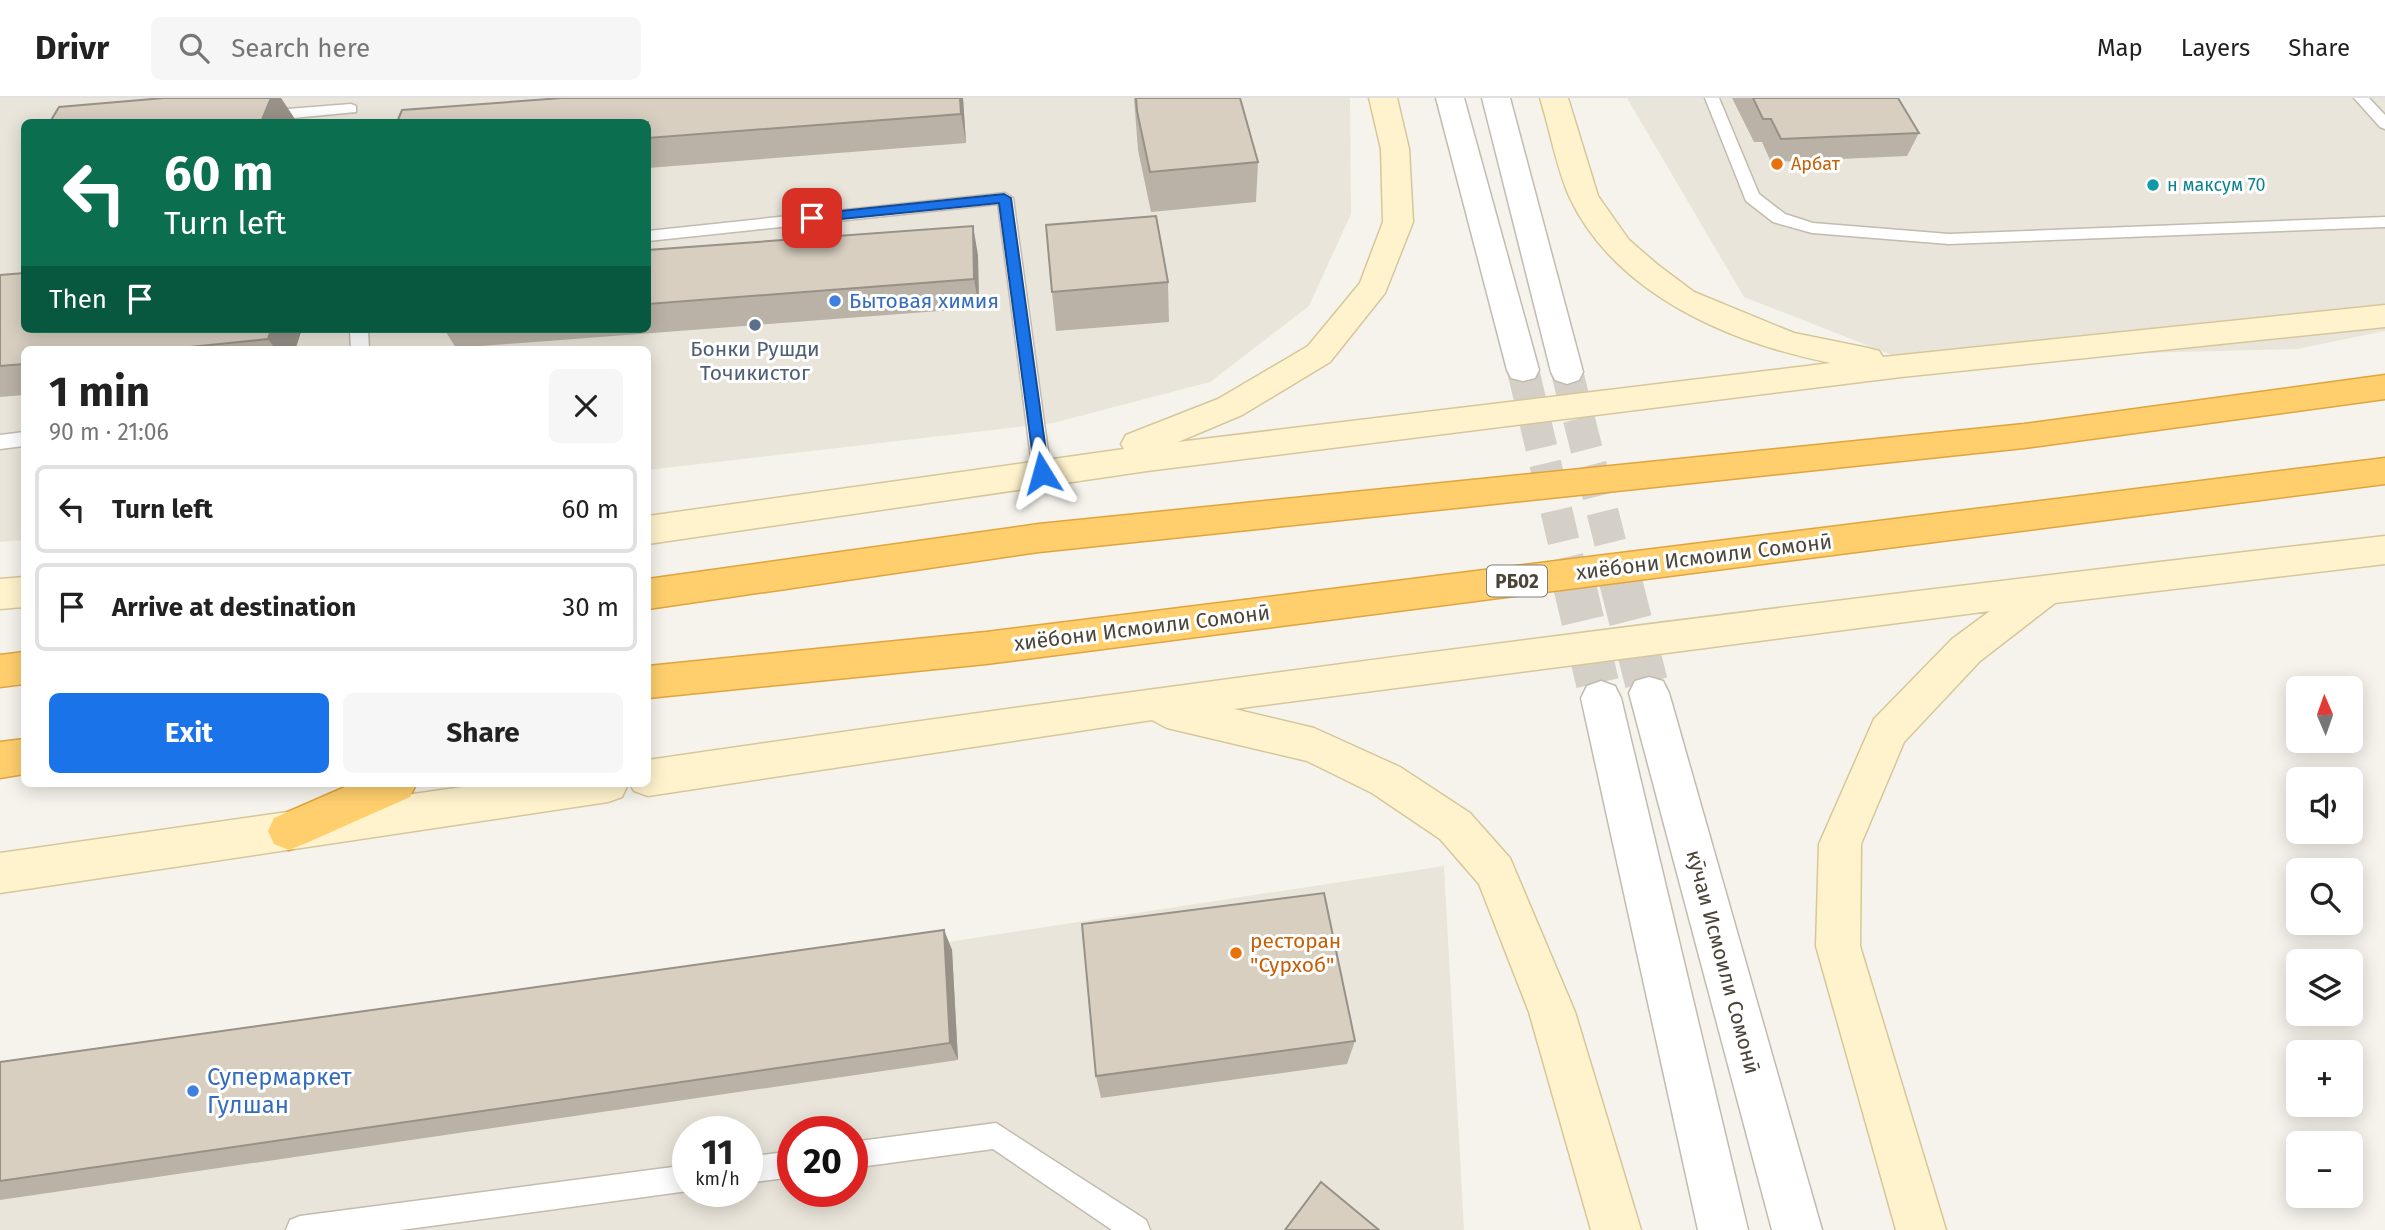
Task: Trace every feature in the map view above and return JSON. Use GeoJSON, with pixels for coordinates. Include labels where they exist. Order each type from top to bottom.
{"type":"FeatureCollection","features":[{"type":"Feature","properties":{"kind":"highway"},"geometry":{"type":"LineString","coordinates":[[651,594],[1039,538],[2024,436],[2385,387]]}},
{"type":"Feature","properties":{"kind":"highway","name":"хиёбони Исмоили Сомонӣ"},"geometry":{"type":"LineString","coordinates":[[651,682],[986,648],[2385,471]]}},
{"type":"Feature","properties":{"kind":"highway"},"geometry":{"type":"LineString","coordinates":[[0,671],[21,668]]}},
{"type":"Feature","properties":{"kind":"highway"},"geometry":{"type":"LineString","coordinates":[[0,760],[21,757]]}},
{"type":"Feature","properties":{"kind":"highway"},"geometry":{"type":"LineString","coordinates":[[289,831],[390,787]]}},
{"type":"Feature","properties":{"kind":"street"},"geometry":{"type":"LineString","coordinates":[[1042,473],[1163,436],[1230,407],[1319,354],[1374,286],[1398,222],[1395,149],[1383,98]]}},
{"type":"Feature","properties":{"kind":"street"},"geometry":{"type":"LineString","coordinates":[[1450,98],[1523,370]]}},
{"type":"Feature","properties":{"kind":"street"},"geometry":{"type":"LineString","coordinates":[[1496,98],[1567,372]]}},
{"type":"Feature","properties":{"kind":"street"},"geometry":{"type":"LineString","coordinates":[[1554,98],[1584,196],[1618,247],[1647,272],[1683,299],[1787,342],[1900,366]]}},
{"type":"Feature","properties":{"kind":"street"},"geometry":{"type":"LineString","coordinates":[[651,530],[1042,473],[1900,366],[2385,317]]}},
{"type":"Feature","properties":{"kind":"street"},"geometry":{"type":"LineString","coordinates":[[651,778],[1141,705],[2045,590],[2385,550]]}},
{"type":"Feature","properties":{"kind":"street"},"geometry":{"type":"LineString","coordinates":[[1921,1230],[1838,946],[1840,844],[1888,732],[1966,650],[2045,590]]}},
{"type":"Feature","properties":{"kind":"street"},"geometry":{"type":"LineString","coordinates":[[0,594],[21,592]]}},
{"type":"Feature","properties":{"kind":"street","name":"кӯчаи Исмоили Сомонӣ"},"geometry":{"type":"LineString","coordinates":[[1649,693],[1797,1230]]}},
{"type":"Feature","properties":{"kind":"street"},"geometry":{"type":"LineString","coordinates":[[1601,698],[1723,1230]]}},
{"type":"Feature","properties":{"kind":"street"},"geometry":{"type":"LineString","coordinates":[[1141,705],[1314,745],[1386,780],[1455,826],[1495,872],[1552,1012],[1616,1230]]}},
{"type":"Feature","properties":{"kind":"street"},"geometry":{"type":"LineString","coordinates":[[0,873],[588,787]]}},
{"type":"Feature","properties":{"kind":"lane"},"geometry":{"type":"LineString","coordinates":[[1712,98],[1752,197],[1779,218],[1812,228],[1949,239],[2385,222]]}},
{"type":"Feature","properties":{"kind":"lane"},"geometry":{"type":"LineString","coordinates":[[2361,98],[2385,124]]}},
{"type":"Feature","properties":{"kind":"lane"},"geometry":{"type":"LineString","coordinates":[[243,117],[351,110]]}},
{"type":"Feature","properties":{"kind":"lane"},"geometry":{"type":"LineString","coordinates":[[651,236],[1004,198],[1042,473]]}},
{"type":"Feature","properties":{"kind":"lane"},"geometry":{"type":"LineString","coordinates":[[0,442],[21,439]]}},
{"type":"Feature","properties":{"kind":"lane"},"geometry":{"type":"LineString","coordinates":[[868,1154],[996,1136],[1136,1230]]}},
{"type":"Feature","properties":{"kind":"lane"},"geometry":{"type":"LineString","coordinates":[[300,1230],[672,1180]]}},
{"type":"Feature","properties":{"kind":"shaded area"},"geometry":{"type":"Polygon","coordinates":[[[0,98],[1350,98],[1351,214],[1309,306],[1210,382],[1053,423],[651,470],[651,346],[21,346],[21,540],[0,542],[0,98]]]}},
{"type":"Feature","properties":{"kind":"shaded area"},"geometry":{"type":"Polygon","coordinates":[[[1627,98],[2385,98],[2385,331],[2297,349],[1902,359],[1744,297],[1627,98]]]}},
{"type":"Feature","properties":{"kind":"shaded area"},"geometry":{"type":"Polygon","coordinates":[[[1444,866],[1464,1230],[0,1230],[0,1087],[1444,866]]]}},
{"type":"Feature","properties":{"kind":"building"},"geometry":{"type":"Polygon","coordinates":[[[164,98],[271,98],[262,119],[52,119],[59,107],[164,98]]]}},
{"type":"Feature","properties":{"kind":"building"},"geometry":{"type":"Polygon","coordinates":[[[562,98],[960,98],[961,114],[651,138],[651,119],[398,119],[402,110],[562,98]]]}},
{"type":"Feature","properties":{"kind":"building"},"geometry":{"type":"Polygon","coordinates":[[[1136,98],[1240,98],[1258,162],[1150,172],[1136,98]]]}},
{"type":"Feature","properties":{"kind":"building"},"geometry":{"type":"Polygon","coordinates":[[[1753,98],[1898,98],[1919,133],[1781,139],[1771,119],[1763,119],[1753,98]]]}},
{"type":"Feature","properties":{"kind":"building"},"geometry":{"type":"Polygon","coordinates":[[[1156,216],[1168,282],[1052,292],[1046,225],[1156,216]]]}},
{"type":"Feature","properties":{"kind":"building"},"geometry":{"type":"Polygon","coordinates":[[[973,226],[974,279],[651,304],[651,250],[973,226]]]}},
{"type":"Feature","properties":{"kind":"building"},"geometry":{"type":"Polygon","coordinates":[[[21,273],[21,333],[270,333],[268,339],[200,346],[21,346],[21,364],[0,366],[0,275],[21,273]]]}},
{"type":"Feature","properties":{"kind":"building"},"geometry":{"type":"Polygon","coordinates":[[[1324,893],[1355,1041],[1096,1076],[1082,924],[1324,893]]]}},
{"type":"Feature","properties":{"kind":"building"},"geometry":{"type":"Polygon","coordinates":[[[944,930],[950,1043],[0,1181],[0,1062],[944,930]]]}},
{"type":"Feature","properties":{"kind":"building"},"geometry":{"type":"Polygon","coordinates":[[[1321,1182],[1379,1230],[1285,1230],[1321,1182]]]}},
{"type":"Feature","properties":{"kind":"tunnel"},"geometry":{"type":"LineString","coordinates":[[1523,370],[1573,581]]}},
{"type":"Feature","properties":{"kind":"tunnel"},"geometry":{"type":"LineString","coordinates":[[1567,372],[1620,581]]}},
{"type":"Feature","properties":{"kind":"tunnel"},"geometry":{"type":"LineString","coordinates":[[1573,579],[1601,698]]}},
{"type":"Feature","properties":{"kind":"tunnel"},"geometry":{"type":"LineString","coordinates":[[1620,579],[1649,693]]}},
{"type":"Feature","properties":{"kind":"place","name":"Арбат"},"geometry":{"type":"Point","coordinates":[1777,164]}},
{"type":"Feature","properties":{"kind":"place","name":"н максум 70"},"geometry":{"type":"Point","coordinates":[2153,185]}},
{"type":"Feature","properties":{"kind":"place","name":"Бытовая химия"},"geometry":{"type":"Point","coordinates":[835,301]}},
{"type":"Feature","properties":{"kind":"place","name":"Бонки Рушди Точикистог"},"geometry":{"type":"Point","coordinates":[755,325]}},
{"type":"Feature","properties":{"kind":"place","name":"ресторан \"Сурхоб\""},"geometry":{"type":"Point","coordinates":[1236,953]}},
{"type":"Feature","properties":{"kind":"place","name":"Супермаркет Гулшан"},"geometry":{"type":"Point","coordinates":[193,1091]}},
{"type":"Feature","properties":{"kind":"route"},"geometry":{"type":"LineString","coordinates":[[812,218],[1004,198],[1042,473]]}}]}
